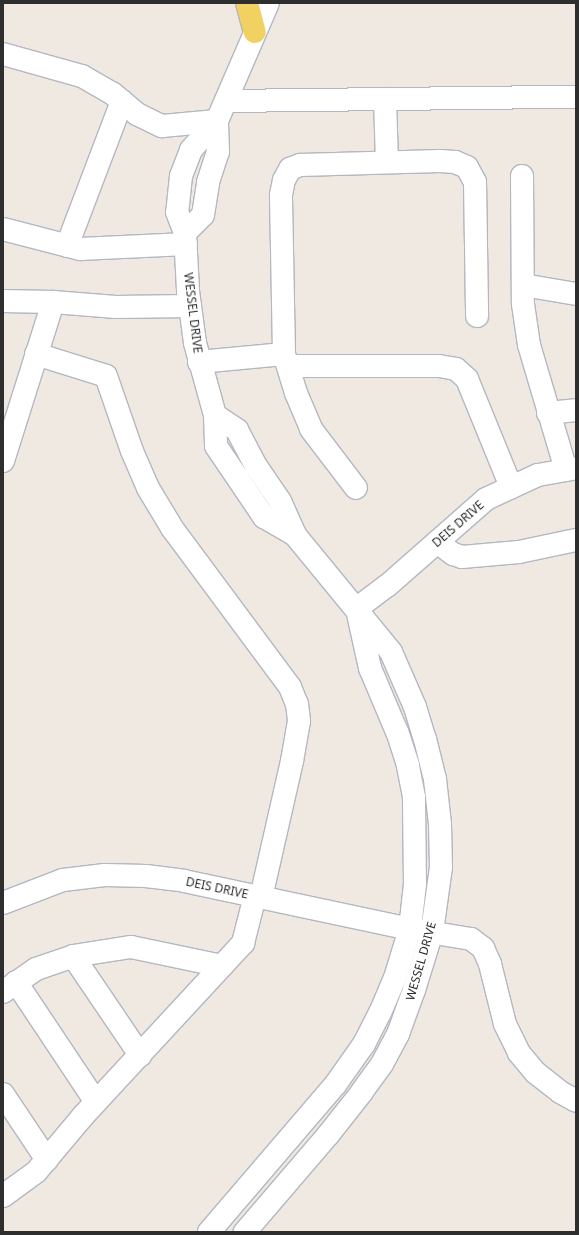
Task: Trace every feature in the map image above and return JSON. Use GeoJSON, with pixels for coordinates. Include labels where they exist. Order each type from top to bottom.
{"type":"FeatureCollection","features":[{"type":"Feature","properties":{"kind":"main road"},"geometry":{"type":"LineString","coordinates":[[247,3],[255,32]]}},
{"type":"Feature","properties":{"kind":"street","name":"WESSEL DRIVE"},"geometry":{"type":"LineString","coordinates":[[256,1228],[382,1064],[401,1024],[432,932],[441,867],[440,824],[435,778],[415,707],[403,676],[391,652],[295,535],[264,517],[216,446],[215,415],[195,343],[190,306],[186,239],[177,212],[181,176],[191,150],[217,121],[268,3]]}},
{"type":"Feature","properties":{"kind":"street"},"geometry":{"type":"LineString","coordinates":[[3,54],[82,76],[112,93],[137,114],[162,126],[217,121]]}},
{"type":"Feature","properties":{"kind":"street"},"geometry":{"type":"LineString","coordinates":[[226,101],[576,97]]}},
{"type":"Feature","properties":{"kind":"street"},"geometry":{"type":"LineString","coordinates":[[385,99],[387,162]]}},
{"type":"Feature","properties":{"kind":"street"},"geometry":{"type":"LineString","coordinates":[[67,246],[122,101]]}},
{"type":"Feature","properties":{"kind":"street"},"geometry":{"type":"LineString","coordinates":[[356,488],[311,429],[296,393],[286,360],[281,195],[284,180],[290,169],[300,165],[440,161],[455,162],[467,168],[475,182],[477,316]]}},
{"type":"Feature","properties":{"kind":"street"},"geometry":{"type":"LineString","coordinates":[[522,176],[523,285],[529,345],[548,412],[571,469]]}},
{"type":"Feature","properties":{"kind":"street"},"geometry":{"type":"LineString","coordinates":[[3,229],[80,250],[186,239]]}},
{"type":"Feature","properties":{"kind":"street"},"geometry":{"type":"LineString","coordinates":[[523,285],[576,294]]}},
{"type":"Feature","properties":{"kind":"street"},"geometry":{"type":"LineString","coordinates":[[3,301],[53,302],[116,307],[190,306]]}},
{"type":"Feature","properties":{"kind":"street"},"geometry":{"type":"LineString","coordinates":[[3,461],[53,302]]}},
{"type":"Feature","properties":{"kind":"street"},"geometry":{"type":"LineString","coordinates":[[3,1196],[36,1172],[96,1102],[243,943],[258,897],[290,769],[299,721],[297,704],[290,687],[185,546],[148,488],[132,451],[106,376],[36,354]]}},
{"type":"Feature","properties":{"kind":"street"},"geometry":{"type":"LineString","coordinates":[[200,362],[286,360],[439,366],[456,369],[467,379],[511,487]]}},
{"type":"Feature","properties":{"kind":"street"},"geometry":{"type":"LineString","coordinates":[[548,412],[576,410]]}},
{"type":"Feature","properties":{"kind":"street","name":"DEIS DRIVE"},"geometry":{"type":"LineString","coordinates":[[356,609],[486,499],[538,475],[571,469]]}},
{"type":"Feature","properties":{"kind":"street"},"geometry":{"type":"LineString","coordinates":[[437,542],[453,554],[462,557],[519,552],[576,540]]}},
{"type":"Feature","properties":{"kind":"street","name":"WESSEL DRIVE"},"geometry":{"type":"LineString","coordinates":[[209,1232],[336,1085],[364,1044],[380,1013],[395,978],[410,929],[415,884],[414,797],[408,765],[398,732],[370,668],[356,609]]}},
{"type":"Feature","properties":{"kind":"street","name":"DEIS DRIVE"},"geometry":{"type":"LineString","coordinates":[[3,903],[63,880],[105,875],[146,876],[184,881],[410,929],[471,939],[483,948],[490,964],[505,1024],[519,1053],[536,1073],[560,1092],[576,1101]]}},
{"type":"Feature","properties":{"kind":"street"},"geometry":{"type":"LineString","coordinates":[[96,1102],[9,987],[36,969],[73,956],[131,948],[222,966]]}},
{"type":"Feature","properties":{"kind":"street"},"geometry":{"type":"LineString","coordinates":[[73,956],[140,1055]]}},
{"type":"Feature","properties":{"kind":"street"},"geometry":{"type":"LineString","coordinates":[[3,1094],[47,1160]]}},
{"type":"Feature","properties":{"kind":"street"},"geometry":{"type":"LineString","coordinates":[[236,1202],[256,1228]]}}]}
